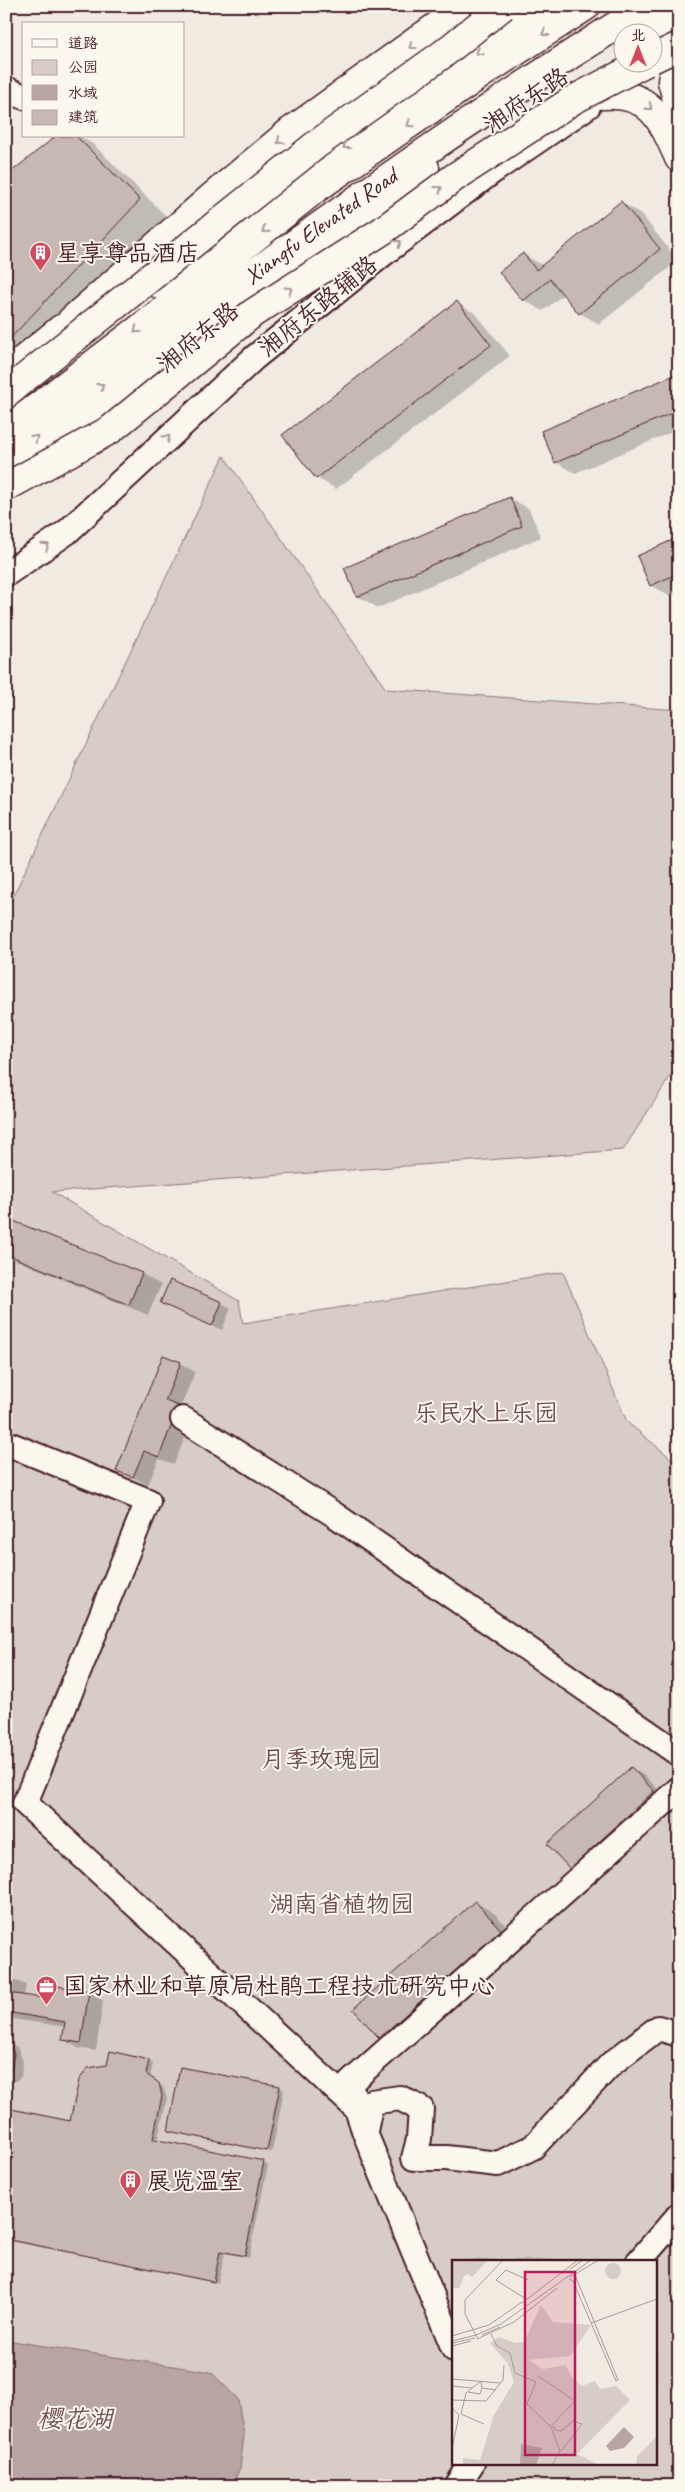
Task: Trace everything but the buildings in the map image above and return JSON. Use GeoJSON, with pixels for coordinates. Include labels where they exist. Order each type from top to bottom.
{"type":"FeatureCollection","features":[{"type":"Feature","properties":{"kind":"main road"},"geometry":{"type":"LineString","coordinates":[[7,376],[212,196],[291,131],[465,6]]}},
{"type":"Feature","properties":{"kind":"main road"},"geometry":{"type":"LineString","coordinates":[[443,54],[503,6]]}},
{"type":"Feature","properties":{"kind":"main road"},"geometry":{"type":"LineString","coordinates":[[7,376],[317,144],[443,54],[517,6]]}},
{"type":"Feature","properties":{"kind":"main road"},"geometry":{"type":"LineString","coordinates":[[61,330],[139,301],[412,96],[549,6]]}},
{"type":"Feature","properties":{"kind":"main road","name":"Xiangfu Elevated Road"},"geometry":{"type":"LineString","coordinates":[[6,460],[58,405],[172,304],[315,189],[481,74],[586,6]]}},
{"type":"Feature","properties":{"kind":"main road","name":"Xiangfu Elevated Road"},"geometry":{"type":"LineString","coordinates":[[6,431],[58,405],[149,350],[434,146],[647,6]]}},
{"type":"Feature","properties":{"kind":"main road"},"geometry":{"type":"LineString","coordinates":[[642,22],[666,6]]}},
{"type":"Feature","properties":{"kind":"main road"},"geometry":{"type":"LineString","coordinates":[[662,40],[679,29]]}},
{"type":"Feature","properties":{"kind":"main road","name":"湘府东路"},"geometry":{"type":"LineString","coordinates":[[6,498],[97,418],[254,292],[441,156],[612,43]]}},
{"type":"Feature","properties":{"kind":"main road"},"geometry":{"type":"LineString","coordinates":[[662,55],[679,46]]}},
{"type":"Feature","properties":{"kind":"main road"},"geometry":{"type":"LineString","coordinates":[[679,46],[672,82],[679,107]]}},
{"type":"Feature","properties":{"kind":"main road"},"geometry":{"type":"LineString","coordinates":[[6,487],[110,430],[253,313],[382,231],[455,177],[614,72]]}},
{"type":"Feature","properties":{"kind":"main road"},"geometry":{"type":"LineString","coordinates":[[573,100],[627,72]]}},
{"type":"Feature","properties":{"kind":"main road"},"geometry":{"type":"LineString","coordinates":[[603,95],[630,96],[644,102],[664,124],[679,158]]}},
{"type":"Feature","properties":{"kind":"street","name":"湘府东路辅路"},"geometry":{"type":"LineString","coordinates":[[6,574],[67,532],[254,358],[383,254],[492,171],[636,72]]}},
{"type":"Feature","properties":{"kind":"street"},"geometry":{"type":"LineString","coordinates":[[6,90],[22,96]]}},
{"type":"Feature","properties":{"kind":"street"},"geometry":{"type":"LineString","coordinates":[[183,1418],[335,1515],[679,1754]]}},
{"type":"Feature","properties":{"kind":"street"},"geometry":{"type":"LineString","coordinates":[[6,1443],[148,1501],[25,1803],[357,2108]]}},
{"type":"Feature","properties":{"kind":"street"},"geometry":{"type":"LineString","coordinates":[[452,2344],[365,2133],[350,2083],[679,1789]]}},
{"type":"Feature","properties":{"kind":"street"},"geometry":{"type":"LineString","coordinates":[[365,2133],[371,2102],[400,2098],[421,2108],[419,2139],[414,2158],[446,2158],[498,2164],[533,2147],[611,2064],[658,2028],[679,2034]]}},
{"type":"Feature","properties":{"kind":"street"},"geometry":{"type":"LineString","coordinates":[[640,2260],[679,2215]]}},
{"type":"Feature","properties":{"kind":"street"},"geometry":{"type":"LineString","coordinates":[[457,2486],[471,2464]]}},
{"type":"Feature","properties":{"kind":"green space","name":"湖南省植物园"},"geometry":{"type":"Polygon","coordinates":[[[224,456],[386,689],[679,710],[679,1063],[623,1150],[52,1192],[239,1301],[243,1323],[563,1272],[627,1422],[679,1465],[679,2486],[6,2486],[6,911],[224,456]]]}},
{"type":"Feature","properties":{"kind":"water","name":"樱花湖"},"geometry":{"type":"Polygon","coordinates":[[[6,2340],[211,2372],[238,2399],[244,2435],[240,2469],[231,2486],[6,2486],[6,2340]]]}},
{"type":"Feature","properties":{"kind":"place","name":"星享尊品酒店"},"geometry":{"type":"Point","coordinates":[40,272]}},
{"type":"Feature","properties":{"kind":"place","name":"国家林业和草原局杜鹃工程技术研究中心"},"geometry":{"type":"Point","coordinates":[47,2005]}},
{"type":"Feature","properties":{"kind":"place","name":"展览温室"},"geometry":{"type":"Point","coordinates":[131,2200]}},
{"type":"Feature","properties":{"kind":"park label","name":"乐民水上乐园"},"geometry":{"type":"Point","coordinates":[486,1413]}},
{"type":"Feature","properties":{"kind":"park label","name":"月季玫瑰园"},"geometry":{"type":"Point","coordinates":[321,1759]}}]}
